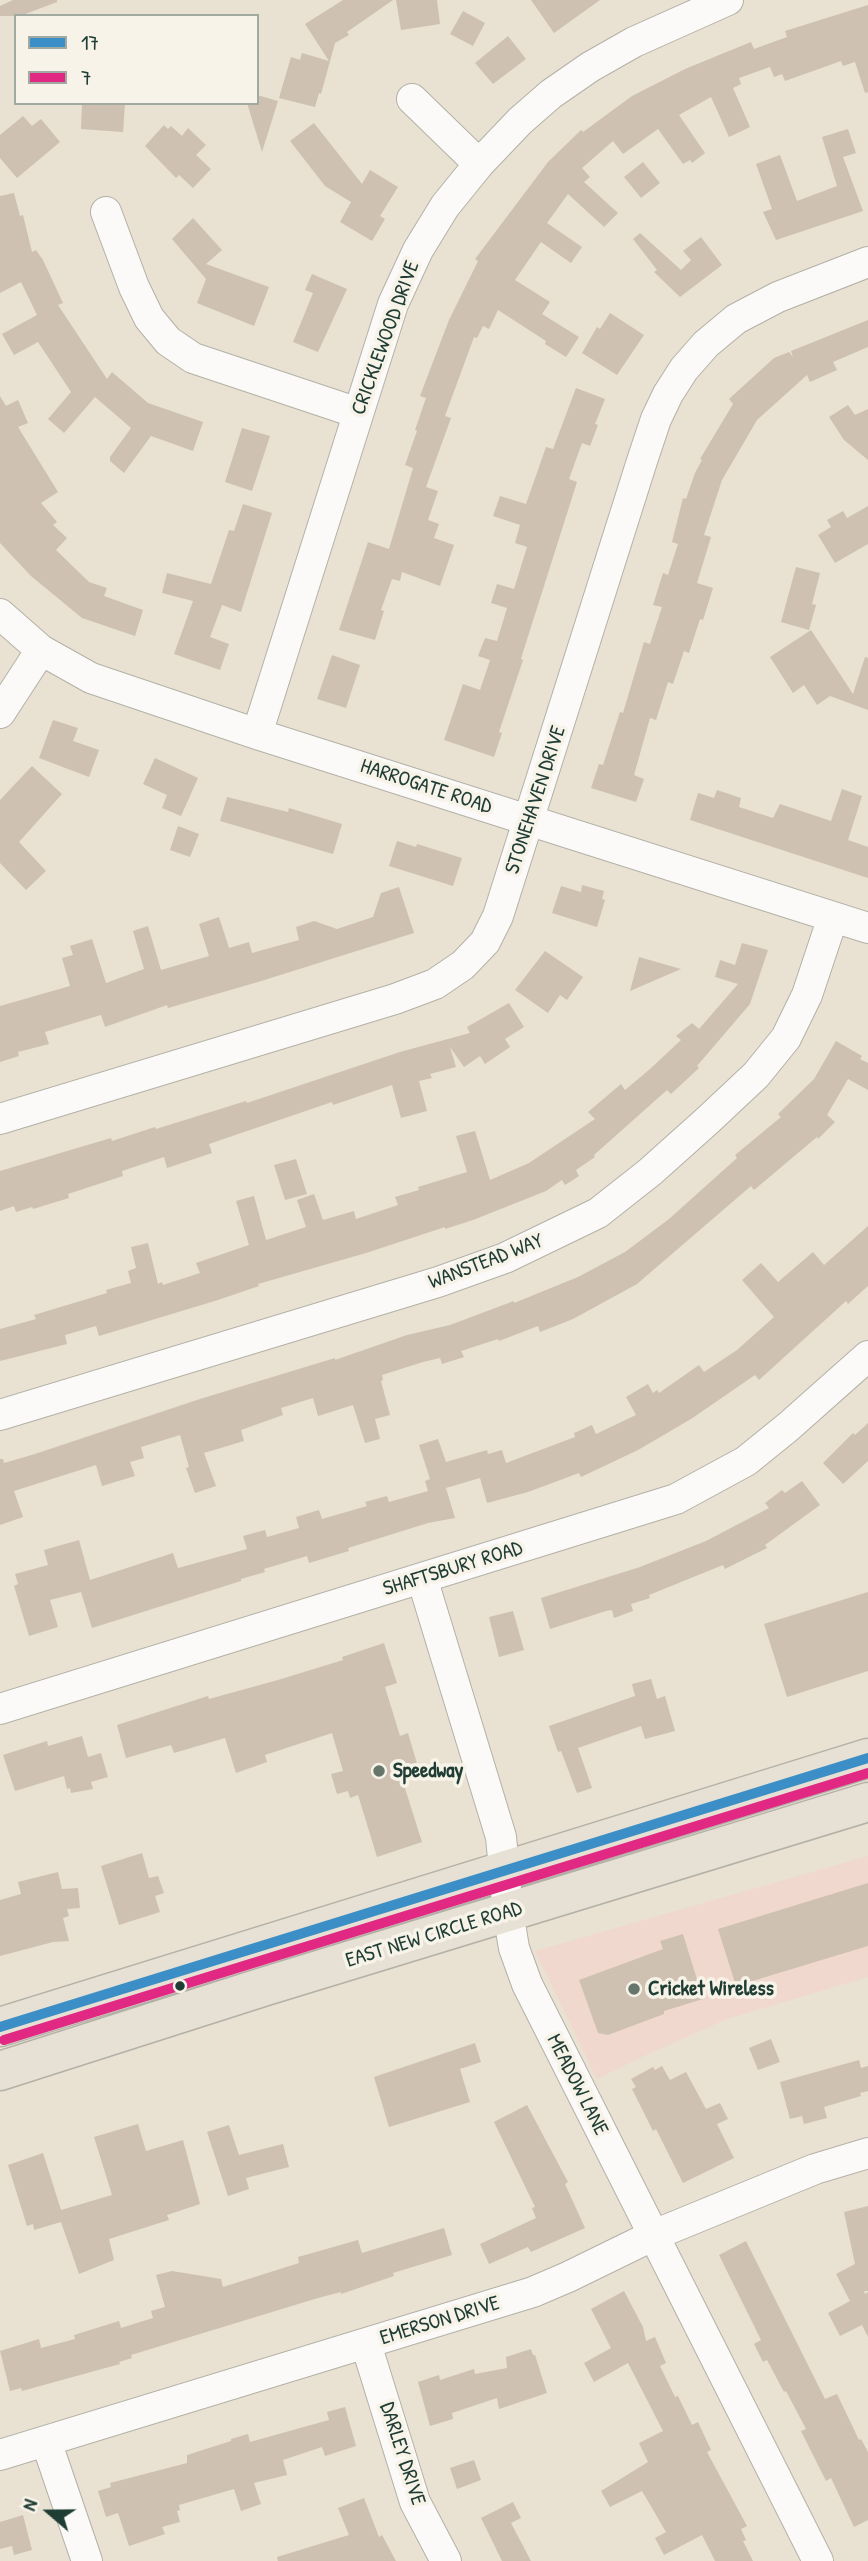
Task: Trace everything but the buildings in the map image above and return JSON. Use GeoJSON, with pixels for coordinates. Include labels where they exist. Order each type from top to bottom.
{"type":"FeatureCollection","features":[{"type":"Feature","properties":{"kind":"highway","name":"EAST NEW CIRCLE ROAD"},"geometry":{"type":"LineString","coordinates":[[0,2027],[868,1758]]}},
{"type":"Feature","properties":{"kind":"highway","name":"EAST NEW CIRCLE ROAD"},"geometry":{"type":"LineString","coordinates":[[0,2071],[868,1802]]}},
{"type":"Feature","properties":{"kind":"street","name":"CRICKLEWOOD DRIVE"},"geometry":{"type":"LineString","coordinates":[[257,734],[393,304],[418,250],[445,206],[479,164],[520,121],[551,94],[590,67],[634,42],[728,0]]}},
{"type":"Feature","properties":{"kind":"street"},"geometry":{"type":"LineString","coordinates":[[412,99],[479,164]]}},
{"type":"Feature","properties":{"kind":"street"},"geometry":{"type":"LineString","coordinates":[[106,212],[134,287],[149,318],[168,341],[194,358],[358,413]]}},
{"type":"Feature","properties":{"kind":"street","name":"STONEHAVEN DRIVE"},"geometry":{"type":"LineString","coordinates":[[0,1119],[395,999],[435,984],[463,965],[485,942],[498,916],[642,461],[656,419],[668,394],[684,369],[706,344],[736,319],[778,297],[868,262]]}},
{"type":"Feature","properties":{"kind":"street","name":"HARROGATE ROAD"},"geometry":{"type":"LineString","coordinates":[[0,614],[41,650],[91,678],[257,734],[868,928]]}},
{"type":"Feature","properties":{"kind":"street"},"geometry":{"type":"LineString","coordinates":[[0,713],[41,650]]}},
{"type":"Feature","properties":{"kind":"street","name":"WANSTEAD WAY"},"geometry":{"type":"LineString","coordinates":[[0,1415],[438,1282],[505,1258],[598,1213],[650,1172],[756,1075],[786,1038],[807,995],[833,917]]}},
{"type":"Feature","properties":{"kind":"street","name":"SHAFTSBURY ROAD"},"geometry":{"type":"LineString","coordinates":[[1,1707],[676,1499],[746,1461],[868,1356]]}},
{"type":"Feature","properties":{"kind":"street","name":"MEADOW LANE"},"geometry":{"type":"LineString","coordinates":[[422,1578],[501,1837],[514,1948],[531,1993],[818,2561]]}},
{"type":"Feature","properties":{"kind":"street","name":"EMERSON DRIVE"},"geometry":{"type":"LineString","coordinates":[[0,2455],[533,2292],[654,2235],[815,2169],[868,2153]]}},
{"type":"Feature","properties":{"kind":"street","name":"DARLEY DRIVE"},"geometry":{"type":"LineString","coordinates":[[366,2344],[415,2502],[446,2561]]}},
{"type":"Feature","properties":{"kind":"street"},"geometry":{"type":"LineString","coordinates":[[46,2441],[87,2561]]}},
{"type":"Feature","properties":{"kind":"shaded area"},"geometry":{"type":"Polygon","coordinates":[[[868,1856],[868,1977],[727,2019],[597,2079],[535,1951],[868,1856]]]}},
{"type":"Feature","properties":{"kind":"transit line","name":"17"},"geometry":{"type":"LineString","coordinates":[[0,2027],[868,1758]]}},
{"type":"Feature","properties":{"kind":"transit line","name":"7"},"geometry":{"type":"LineString","coordinates":[[4,2040],[868,1773]]}},
{"type":"Feature","properties":{"kind":"place","name":"Speedway"},"geometry":{"type":"Point","coordinates":[379,1771]}},
{"type":"Feature","properties":{"kind":"place","name":"Cricket Wireless"},"geometry":{"type":"Point","coordinates":[634,1989]}}]}
